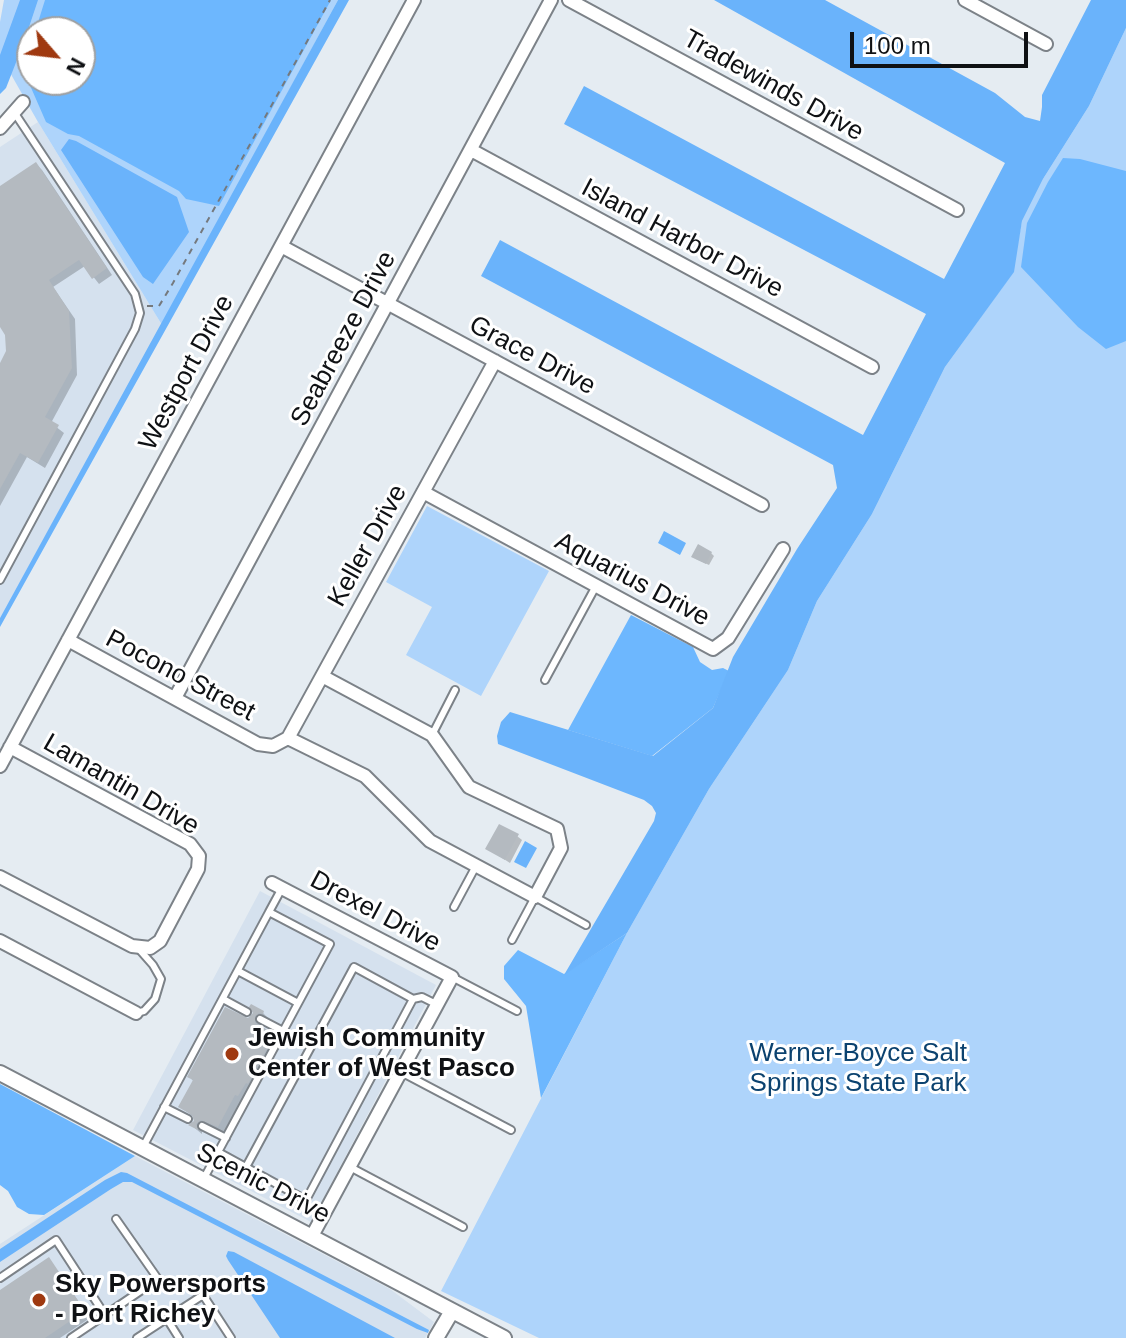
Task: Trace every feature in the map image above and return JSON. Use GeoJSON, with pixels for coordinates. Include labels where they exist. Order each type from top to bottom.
{"type":"FeatureCollection","features":[{"type":"Feature","properties":{"kind":"street","name":"Westport Drive"},"geometry":{"type":"LineString","coordinates":[[0,766],[414,0]]}},
{"type":"Feature","properties":{"kind":"street","name":"Seabreeze Drive"},"geometry":{"type":"LineString","coordinates":[[175,698],[551,0]]}},
{"type":"Feature","properties":{"kind":"street","name":"Tradewinds Drive"},"geometry":{"type":"LineString","coordinates":[[569,0],[957,210]]}},
{"type":"Feature","properties":{"kind":"street"},"geometry":{"type":"LineString","coordinates":[[965,0],[1046,44]]}},
{"type":"Feature","properties":{"kind":"street"},"geometry":{"type":"LineString","coordinates":[[0,128],[18,107]]}},
{"type":"Feature","properties":{"kind":"street","name":"Island Harbor Drive"},"geometry":{"type":"LineString","coordinates":[[471,150],[872,367]]}},
{"type":"Feature","properties":{"kind":"street","name":"Grace Drive"},"geometry":{"type":"LineString","coordinates":[[281,246],[762,505]]}},
{"type":"Feature","properties":{"kind":"street","name":"Keller Drive"},"geometry":{"type":"LineString","coordinates":[[288,738],[495,361]]}},
{"type":"Feature","properties":{"kind":"street","name":"Aquarius Drive"},"geometry":{"type":"LineString","coordinates":[[423,492],[713,649],[728,638],[783,549]]}},
{"type":"Feature","properties":{"kind":"street","name":"Pocono Street"},"geometry":{"type":"LineString","coordinates":[[68,640],[258,744],[273,746],[288,738]]}},
{"type":"Feature","properties":{"kind":"street"},"geometry":{"type":"LineString","coordinates":[[288,738],[365,776],[430,841],[535,897],[561,848],[557,829],[469,787],[432,735],[322,676]]}},
{"type":"Feature","properties":{"kind":"street","name":"Lamantin Drive"},"geometry":{"type":"LineString","coordinates":[[10,747],[190,844],[199,856],[198,869],[160,941],[143,947]]}},
{"type":"Feature","properties":{"kind":"street"},"geometry":{"type":"LineString","coordinates":[[0,877],[132,946],[143,947]]}},
{"type":"Feature","properties":{"kind":"street","name":"Drexel Drive"},"geometry":{"type":"LineString","coordinates":[[277,885],[452,977],[312,1236]]}},
{"type":"Feature","properties":{"kind":"street"},"geometry":{"type":"LineString","coordinates":[[0,941],[136,1013]]}},
{"type":"Feature","properties":{"kind":"street","name":"Scenic Drive"},"geometry":{"type":"LineString","coordinates":[[0,1073],[504,1338]]}},
{"type":"Feature","properties":{"kind":"street"},"geometry":{"type":"LineString","coordinates":[[436,1338],[452,1311]]}},
{"type":"Feature","properties":{"kind":"lane"},"geometry":{"type":"LineString","coordinates":[[0,580],[135,329],[140,313],[135,294],[18,107]]}},
{"type":"Feature","properties":{"kind":"lane"},"geometry":{"type":"LineString","coordinates":[[545,680],[596,586]]}},
{"type":"Feature","properties":{"kind":"lane"},"geometry":{"type":"LineString","coordinates":[[432,735],[455,690]]}},
{"type":"Feature","properties":{"kind":"lane"},"geometry":{"type":"LineString","coordinates":[[454,907],[476,866]]}},
{"type":"Feature","properties":{"kind":"lane"},"geometry":{"type":"LineString","coordinates":[[142,1148],[269,912],[277,885]]}},
{"type":"Feature","properties":{"kind":"lane"},"geometry":{"type":"LineString","coordinates":[[512,940],[535,897],[586,925]]}},
{"type":"Feature","properties":{"kind":"lane"},"geometry":{"type":"LineString","coordinates":[[203,1180],[330,944],[269,912]]}},
{"type":"Feature","properties":{"kind":"lane"},"geometry":{"type":"LineString","coordinates":[[136,1013],[144,1011],[160,989],[161,979],[143,947]]}},
{"type":"Feature","properties":{"kind":"lane"},"geometry":{"type":"LineString","coordinates":[[246,1167],[354,967],[413,999],[422,997],[438,1005]]}},
{"type":"Feature","properties":{"kind":"lane"},"geometry":{"type":"LineString","coordinates":[[238,971],[298,1003]]}},
{"type":"Feature","properties":{"kind":"lane"},"geometry":{"type":"LineString","coordinates":[[452,977],[517,1011]]}},
{"type":"Feature","properties":{"kind":"lane"},"geometry":{"type":"LineString","coordinates":[[223,999],[247,1012]]}},
{"type":"Feature","properties":{"kind":"lane"},"geometry":{"type":"LineString","coordinates":[[218,1152],[306,1200],[413,999]]}},
{"type":"Feature","properties":{"kind":"lane"},"geometry":{"type":"LineString","coordinates":[[260,1019],[283,1031]]}},
{"type":"Feature","properties":{"kind":"lane"},"geometry":{"type":"LineString","coordinates":[[401,1072],[511,1130]]}},
{"type":"Feature","properties":{"kind":"lane"},"geometry":{"type":"LineString","coordinates":[[164,1107],[188,1119]]}},
{"type":"Feature","properties":{"kind":"lane"},"geometry":{"type":"LineString","coordinates":[[202,1126],[226,1138]]}},
{"type":"Feature","properties":{"kind":"lane"},"geometry":{"type":"LineString","coordinates":[[350,1167],[463,1227]]}},
{"type":"Feature","properties":{"kind":"lane"},"geometry":{"type":"LineString","coordinates":[[71,1338],[158,1279],[116,1219]]}},
{"type":"Feature","properties":{"kind":"lane"},"geometry":{"type":"LineString","coordinates":[[0,1278],[56,1240],[105,1315]]}},
{"type":"Feature","properties":{"kind":"lane"},"geometry":{"type":"LineString","coordinates":[[137,1338],[203,1295],[231,1338]]}},
{"type":"Feature","properties":{"kind":"lane"},"geometry":{"type":"LineString","coordinates":[[167,1319],[179,1338]]}},
{"type":"Feature","properties":{"kind":"path"},"geometry":{"type":"LineString","coordinates":[[135,294],[146,306],[159,306],[330,0]]}},
{"type":"Feature","properties":{"kind":"shaded area"},"geometry":{"type":"Polygon","coordinates":[[[20,0],[38,0],[33,16],[16,16],[16,62],[6,88],[0,94],[0,55],[20,0]]]}},
{"type":"Feature","properties":{"kind":"shaded area"},"geometry":{"type":"Polygon","coordinates":[[[45,0],[331,0],[219,206],[186,199],[179,191],[79,136],[68,134],[46,122],[35,96],[96,96],[96,16],[40,16],[45,0]]]}},
{"type":"Feature","properties":{"kind":"shaded area"},"geometry":{"type":"Polygon","coordinates":[[[338,0],[349,0],[0,627],[0,618],[338,0]]]}},
{"type":"Feature","properties":{"kind":"shaded area"},"geometry":{"type":"Polygon","coordinates":[[[714,0],[825,0],[995,93],[1025,117],[1040,121],[1042,95],[1091,0],[1126,0],[1126,28],[1089,106],[1043,179],[1022,221],[1014,272],[945,367],[872,514],[817,601],[788,670],[709,789],[627,933],[564,975],[656,813],[644,800],[498,744],[501,722],[510,712],[653,756],[713,708],[733,657],[837,488],[833,465],[481,276],[500,240],[863,435],[926,314],[564,124],[584,86],[944,279],[1005,163],[714,0]]]}},
{"type":"Feature","properties":{"kind":"shaded area"},"geometry":{"type":"Polygon","coordinates":[[[38,122],[162,325],[0,618],[0,147],[38,122]]]}},
{"type":"Feature","properties":{"kind":"shaded area"},"geometry":{"type":"Polygon","coordinates":[[[69,139],[177,197],[189,232],[153,284],[143,277],[61,150],[69,139]]]}},
{"type":"Feature","properties":{"kind":"shaded area"},"geometry":{"type":"Polygon","coordinates":[[[1063,158],[1080,159],[1126,171],[1126,341],[1106,349],[1078,327],[1021,267],[1027,223],[1063,158]]]}},
{"type":"Feature","properties":{"kind":"shaded area"},"geometry":{"type":"Polygon","coordinates":[[[664,531],[686,543],[680,555],[658,543],[664,531]]]}},
{"type":"Feature","properties":{"kind":"shaded area"},"geometry":{"type":"Polygon","coordinates":[[[631,615],[693,647],[700,662],[712,670],[723,668],[729,671],[713,708],[652,756],[568,730],[631,615]]]}},
{"type":"Feature","properties":{"kind":"shaded area"},"geometry":{"type":"Polygon","coordinates":[[[525,841],[537,848],[526,868],[514,862],[525,841]]]}},
{"type":"Feature","properties":{"kind":"shaded area"},"geometry":{"type":"Polygon","coordinates":[[[260,891],[436,985],[311,1222],[133,1130],[260,891]]]}},
{"type":"Feature","properties":{"kind":"shaded area"},"geometry":{"type":"Polygon","coordinates":[[[627,933],[541,1098],[526,1006],[504,979],[504,966],[518,950],[564,974],[627,933]]]}},
{"type":"Feature","properties":{"kind":"shaded area"},"geometry":{"type":"Polygon","coordinates":[[[0,1084],[135,1156],[44,1215],[29,1214],[17,1207],[8,1191],[0,1185],[0,1084]]]}},
{"type":"Feature","properties":{"kind":"shaded area"},"geometry":{"type":"Polygon","coordinates":[[[135,1156],[390,1289],[434,1322],[425,1338],[0,1338],[0,1244],[135,1156]]]}},
{"type":"Feature","properties":{"kind":"shaded area"},"geometry":{"type":"Polygon","coordinates":[[[121,1172],[429,1330],[428,1333],[132,1182],[123,1182],[111,1189],[0,1262],[0,1249],[121,1172]]]}},
{"type":"Feature","properties":{"kind":"shaded area"},"geometry":{"type":"Polygon","coordinates":[[[228,1251],[395,1338],[280,1338],[228,1260],[228,1251]]]}},
{"type":"Feature","properties":{"kind":"green space"},"geometry":{"type":"Polygon","coordinates":[[[4,0],[338,0],[162,325],[23,96],[96,96],[96,16],[16,16],[16,83],[0,55],[4,0]]]}},
{"type":"Feature","properties":{"kind":"green space","name":"Werner-Boyce Salt Springs State Park"},"geometry":{"type":"Polygon","coordinates":[[[1126,28],[1126,1338],[539,1338],[441,1291],[627,933],[709,789],[788,670],[817,601],[872,514],[945,367],[1012,274],[1022,221],[1043,179],[1089,106],[1126,28]]]}},
{"type":"Feature","properties":{"kind":"green space"},"geometry":{"type":"Polygon","coordinates":[[[427,506],[549,571],[481,696],[406,655],[432,607],[386,582],[427,506]]]}},
{"type":"Feature","properties":{"kind":"building"},"geometry":{"type":"Polygon","coordinates":[[[36,162],[107,268],[92,279],[79,260],[49,280],[69,311],[72,368],[45,417],[59,425],[38,463],[20,453],[0,489],[0,363],[6,351],[5,335],[0,327],[0,186],[36,162]]]}},
{"type":"Feature","properties":{"kind":"building"},"geometry":{"type":"Polygon","coordinates":[[[698,544],[712,552],[706,564],[691,557],[698,544]]]}},
{"type":"Feature","properties":{"kind":"building"},"geometry":{"type":"Polygon","coordinates":[[[499,824],[519,834],[505,860],[485,849],[499,824]]]}},
{"type":"Feature","properties":{"kind":"building","name":"Jewish Community Center of West Pasco"},"geometry":{"type":"Polygon","coordinates":[[[251,1004],[264,1011],[255,1016],[255,1023],[275,1034],[248,1084],[238,1096],[235,1095],[218,1127],[201,1120],[196,1124],[198,1130],[188,1125],[194,1121],[192,1115],[178,1107],[193,1080],[187,1077],[225,1007],[248,1018],[253,1013],[249,1007],[251,1004]]]}},
{"type":"Feature","properties":{"kind":"building","name":"Sky Powersports - Port Richey"},"geometry":{"type":"Polygon","coordinates":[[[49,1257],[85,1311],[45,1338],[0,1338],[0,1290],[49,1257]]]}},
{"type":"Feature","properties":{"kind":"place","name":"Jewish Community Center of West Pasco"},"geometry":{"type":"Point","coordinates":[232,1054]}},
{"type":"Feature","properties":{"kind":"place","name":"Sky Powersports - Port Richey"},"geometry":{"type":"Point","coordinates":[39,1300]}}]}
